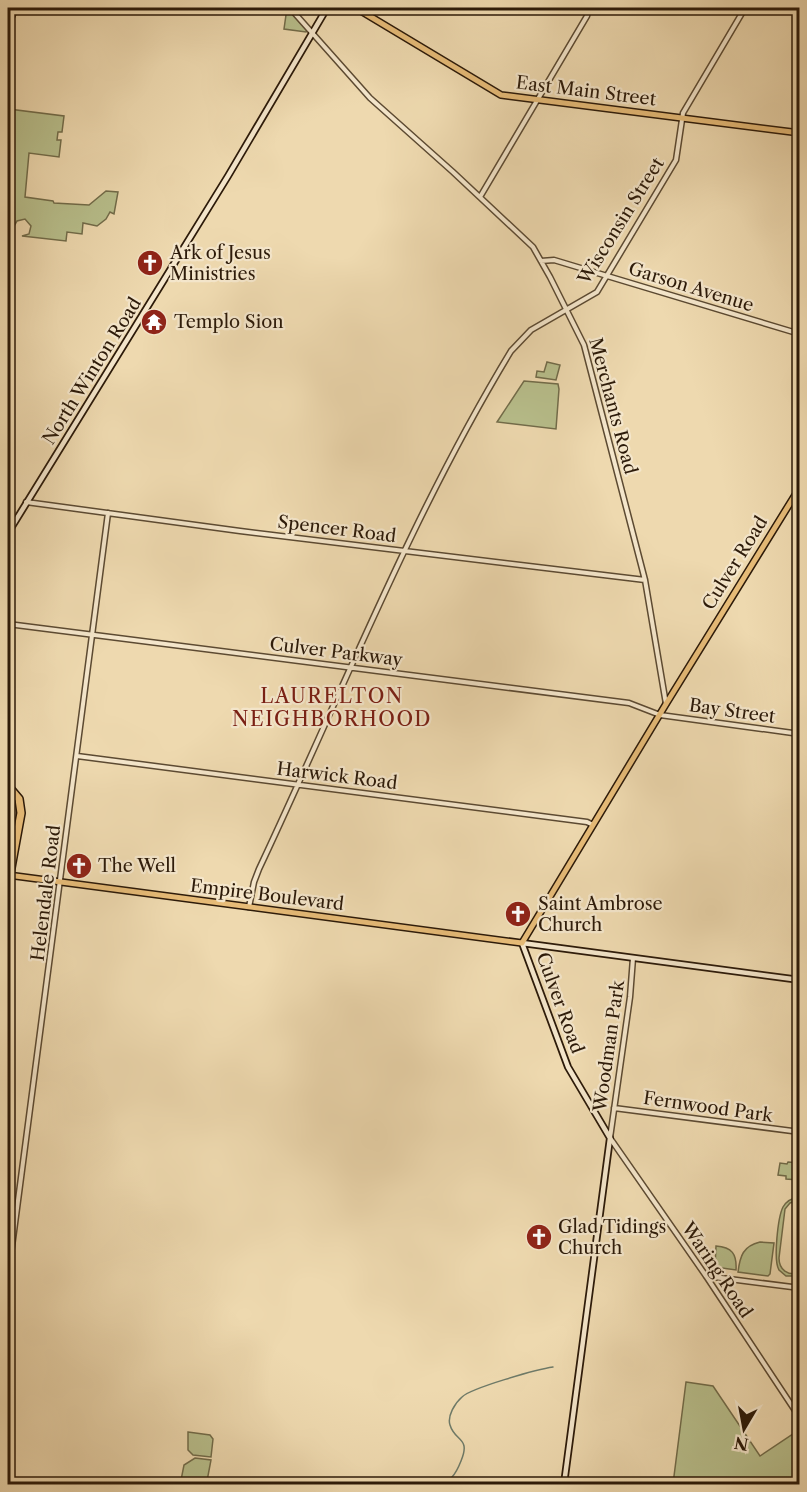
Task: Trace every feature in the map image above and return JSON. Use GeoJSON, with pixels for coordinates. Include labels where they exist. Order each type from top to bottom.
{"type":"FeatureCollection","features":[{"type":"Feature","properties":{"kind":"highway"},"geometry":{"type":"LineString","coordinates":[[8,22],[14,8]]}},
{"type":"Feature","properties":{"kind":"highway"},"geometry":{"type":"LineString","coordinates":[[8,786],[18,797],[21,811],[9,875],[8,906]]}},
{"type":"Feature","properties":{"kind":"main road","name":"North Winton Road"},"geometry":{"type":"LineString","coordinates":[[8,533],[222,185],[327,8]]}},
{"type":"Feature","properties":{"kind":"main road","name":"East Main Street"},"geometry":{"type":"LineString","coordinates":[[356,8],[495,93],[800,133]]}},
{"type":"Feature","properties":{"kind":"main road","name":"Culver Road"},"geometry":{"type":"LineString","coordinates":[[610,1138],[568,1067],[522,943],[800,487]]}},
{"type":"Feature","properties":{"kind":"main road","name":"Empire Boulevard"},"geometry":{"type":"LineString","coordinates":[[9,875],[522,943]]}},
{"type":"Feature","properties":{"kind":"main road"},"geometry":{"type":"LineString","coordinates":[[522,943],[800,980]]}},
{"type":"Feature","properties":{"kind":"main road"},"geometry":{"type":"LineString","coordinates":[[564,1485],[610,1138]]}},
{"type":"Feature","properties":{"kind":"street","name":"Merchants Road"},"geometry":{"type":"LineString","coordinates":[[290,8],[370,98],[533,247],[541,261],[582,340],[645,580],[666,704]]}},
{"type":"Feature","properties":{"kind":"street"},"geometry":{"type":"LineString","coordinates":[[480,197],[587,16],[589,8]]}},
{"type":"Feature","properties":{"kind":"street","name":"Wisconsin Street"},"geometry":{"type":"LineString","coordinates":[[249,908],[256,876],[404,551],[461,437],[515,345],[533,329],[595,294],[607,276],[676,160],[681,118],[745,8]]}},
{"type":"Feature","properties":{"kind":"street","name":"Garson Avenue"},"geometry":{"type":"LineString","coordinates":[[541,261],[554,260],[800,334]]}},
{"type":"Feature","properties":{"kind":"street","name":"Spencer Road"},"geometry":{"type":"LineString","coordinates":[[26,502],[645,580]]}},
{"type":"Feature","properties":{"kind":"street","name":"Helendale Road"},"geometry":{"type":"LineString","coordinates":[[8,1277],[108,513]]}},
{"type":"Feature","properties":{"kind":"street","name":"Culver Parkway"},"geometry":{"type":"LineString","coordinates":[[8,624],[629,703],[660,715]]}},
{"type":"Feature","properties":{"kind":"street","name":"Bay Street"},"geometry":{"type":"LineString","coordinates":[[660,715],[800,734]]}},
{"type":"Feature","properties":{"kind":"street","name":"Harwick Road"},"geometry":{"type":"LineString","coordinates":[[76,756],[587,822],[593,825]]}},
{"type":"Feature","properties":{"kind":"street","name":"Woodman Park"},"geometry":{"type":"LineString","coordinates":[[610,1138],[630,997],[633,958]]}},
{"type":"Feature","properties":{"kind":"street","name":"Fernwood Park"},"geometry":{"type":"LineString","coordinates":[[614,1108],[800,1132]]}},
{"type":"Feature","properties":{"kind":"street","name":"Waring Road"},"geometry":{"type":"LineString","coordinates":[[610,1138],[706,1276],[800,1418]]}},
{"type":"Feature","properties":{"kind":"street"},"geometry":{"type":"LineString","coordinates":[[706,1276],[800,1288]]}},
{"type":"Feature","properties":{"kind":"green space"},"geometry":{"type":"Polygon","coordinates":[[[287,8],[307,30],[306,32],[284,29],[287,8]]]}},
{"type":"Feature","properties":{"kind":"green space"},"geometry":{"type":"Polygon","coordinates":[[[8,92],[10,93],[9,109],[64,116],[62,132],[58,132],[57,140],[61,140],[59,157],[29,153],[25,197],[54,203],[89,205],[106,191],[118,192],[114,214],[110,212],[106,219],[97,226],[83,223],[82,234],[67,232],[66,241],[22,236],[29,234],[31,226],[25,219],[17,221],[14,226],[10,266],[8,266],[8,92]]]}},
{"type":"Feature","properties":{"kind":"green space"},"geometry":{"type":"Polygon","coordinates":[[[547,362],[560,365],[556,380],[536,377],[537,371],[544,372],[547,362]]]}},
{"type":"Feature","properties":{"kind":"green space"},"geometry":{"type":"Polygon","coordinates":[[[524,381],[558,384],[556,429],[497,422],[524,381]]]}},
{"type":"Feature","properties":{"kind":"green space"},"geometry":{"type":"Polygon","coordinates":[[[788,1162],[799,1163],[799,1180],[786,1179],[786,1176],[778,1175],[780,1163],[787,1164],[788,1162]]]}},
{"type":"Feature","properties":{"kind":"green space"},"geometry":{"type":"Polygon","coordinates":[[[799,1197],[799,1200],[790,1203],[785,1209],[779,1258],[785,1271],[791,1274],[799,1273],[799,1276],[786,1276],[777,1265],[779,1220],[786,1203],[799,1197]]]}},
{"type":"Feature","properties":{"kind":"green space"},"geometry":{"type":"Polygon","coordinates":[[[760,1242],[774,1243],[770,1274],[768,1276],[738,1272],[743,1252],[760,1242]]]}},
{"type":"Feature","properties":{"kind":"green space"},"geometry":{"type":"Polygon","coordinates":[[[716,1246],[732,1252],[736,1260],[736,1270],[715,1267],[716,1246]]]}},
{"type":"Feature","properties":{"kind":"green space"},"geometry":{"type":"Polygon","coordinates":[[[686,1382],[713,1386],[760,1456],[799,1430],[799,1484],[692,1482],[691,1484],[673,1484],[686,1382]]]}},
{"type":"Feature","properties":{"kind":"green space"},"geometry":{"type":"Polygon","coordinates":[[[188,1432],[210,1435],[213,1439],[211,1457],[193,1455],[188,1450],[188,1432]]]}},
{"type":"Feature","properties":{"kind":"green space"},"geometry":{"type":"Polygon","coordinates":[[[195,1458],[211,1460],[207,1481],[203,1483],[181,1480],[184,1465],[195,1458]]]}},
{"type":"Feature","properties":{"kind":"waterway"},"geometry":{"type":"LineString","coordinates":[[412,1484],[448,1480],[456,1471],[464,1448],[449,1421],[454,1406],[462,1397],[491,1384],[553,1367]]}},
{"type":"Feature","properties":{"kind":"waterway"},"geometry":{"type":"LineString","coordinates":[[355,1484],[384,1484]]}},
{"type":"Feature","properties":{"kind":"place","name":"Ark of Jesus Ministries"},"geometry":{"type":"Point","coordinates":[150,263]}},
{"type":"Feature","properties":{"kind":"place","name":"Templo Sion"},"geometry":{"type":"Point","coordinates":[154,322]}},
{"type":"Feature","properties":{"kind":"place","name":"The Well"},"geometry":{"type":"Point","coordinates":[79,866]}},
{"type":"Feature","properties":{"kind":"place","name":"Saint Ambrose Church"},"geometry":{"type":"Point","coordinates":[518,914]}},
{"type":"Feature","properties":{"kind":"place","name":"Glad Tidings Church"},"geometry":{"type":"Point","coordinates":[539,1237]}},
{"type":"Feature","properties":{"kind":"district","name":"LAURELTON NEIGHBORHOOD"},"geometry":{"type":"Point","coordinates":[332,708]}}]}
